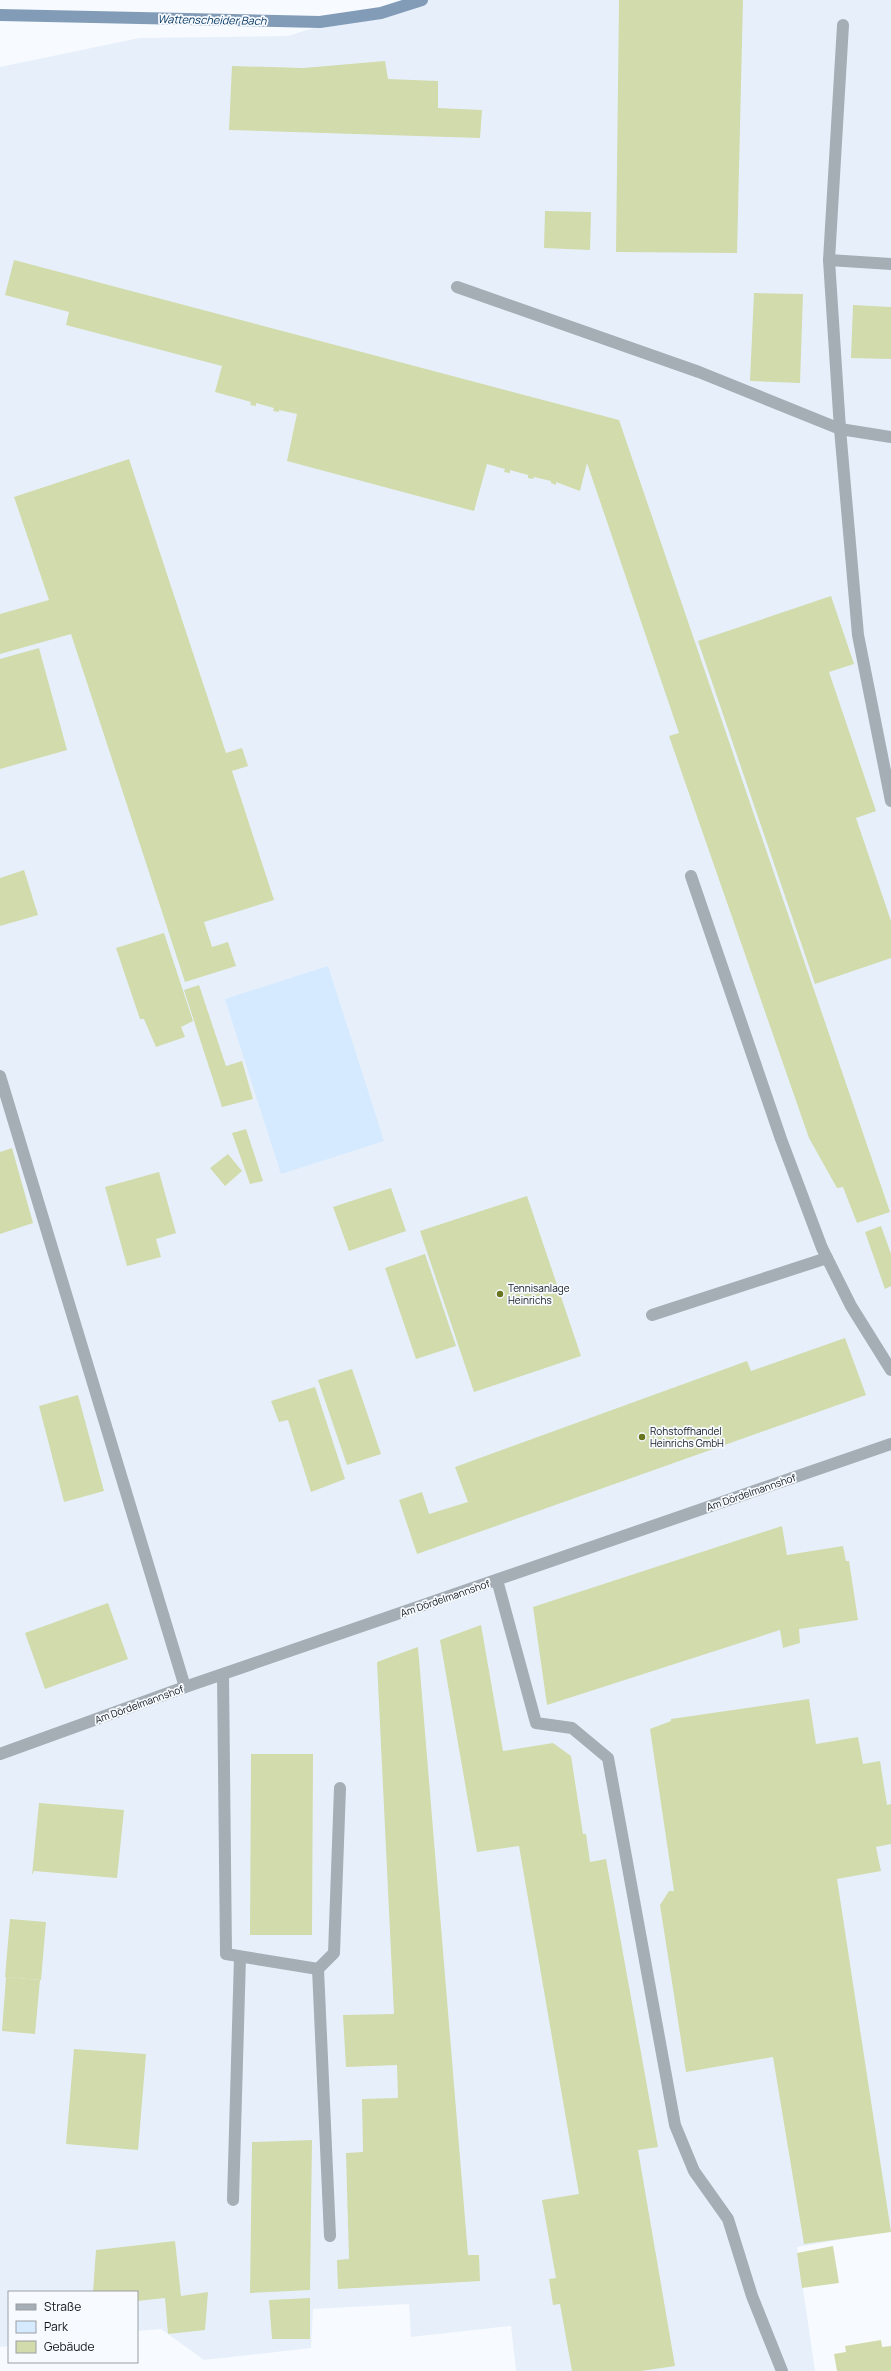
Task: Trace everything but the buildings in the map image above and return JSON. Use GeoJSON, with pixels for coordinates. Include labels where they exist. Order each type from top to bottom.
{"type":"FeatureCollection","features":[{"type":"Feature","properties":{"kind":"street"},"geometry":{"type":"LineString","coordinates":[[843,25],[829,260],[840,429],[851,535],[858,635],[891,801]]}},
{"type":"Feature","properties":{"kind":"street"},"geometry":{"type":"LineString","coordinates":[[829,260],[891,264]]}},
{"type":"Feature","properties":{"kind":"street"},"geometry":{"type":"LineString","coordinates":[[457,287],[698,372],[840,429],[891,437]]}},
{"type":"Feature","properties":{"kind":"street"},"geometry":{"type":"LineString","coordinates":[[691,876],[781,1140],[827,1258],[851,1306],[891,1370]]}},
{"type":"Feature","properties":{"kind":"street"},"geometry":{"type":"LineString","coordinates":[[0,1076],[185,1687]]}},
{"type":"Feature","properties":{"kind":"street"},"geometry":{"type":"LineString","coordinates":[[652,1315],[827,1258]]}},
{"type":"Feature","properties":{"kind":"street","name":"Am Dördelmannshof"},"geometry":{"type":"LineString","coordinates":[[0,1754],[185,1687],[891,1444]]}},
{"type":"Feature","properties":{"kind":"street"},"geometry":{"type":"LineString","coordinates":[[497,1580],[536,1723],[572,1728],[608,1758],[675,2125],[694,2171],[728,2220],[752,2296],[782,2371]]}},
{"type":"Feature","properties":{"kind":"street"},"geometry":{"type":"LineString","coordinates":[[223,1675],[226,1954],[318,1969]]}},
{"type":"Feature","properties":{"kind":"street"},"geometry":{"type":"LineString","coordinates":[[330,2236],[318,1969],[334,1953],[340,1788]]}},
{"type":"Feature","properties":{"kind":"street"},"geometry":{"type":"LineString","coordinates":[[233,2200],[240,1957]]}},
{"type":"Feature","properties":{"kind":"shaded area"},"geometry":{"type":"Polygon","coordinates":[[[402,0],[891,0],[891,2231],[797,2247],[815,2371],[516,2371],[511,2326],[411,2337],[409,2304],[313,2309],[311,2348],[204,2360],[161,2329],[138,2331],[138,2291],[8,2291],[8,2346],[0,2347],[0,67],[139,38],[288,36],[402,0]]]}},
{"type":"Feature","properties":{"kind":"green space"},"geometry":{"type":"Polygon","coordinates":[[[328,966],[384,1141],[281,1174],[225,999],[328,966]]]}},
{"type":"Feature","properties":{"kind":"waterway","name":"Wattenscheider Bach"},"geometry":{"type":"LineString","coordinates":[[0,15],[320,22],[381,13],[422,0]]}},
{"type":"Feature","properties":{"kind":"place","name":"Tennisanlage Heinrichs"},"geometry":{"type":"Point","coordinates":[500,1294]}},
{"type":"Feature","properties":{"kind":"place","name":"Rohstoffhandel Heinrichs GmbH"},"geometry":{"type":"Point","coordinates":[642,1437]}}]}
